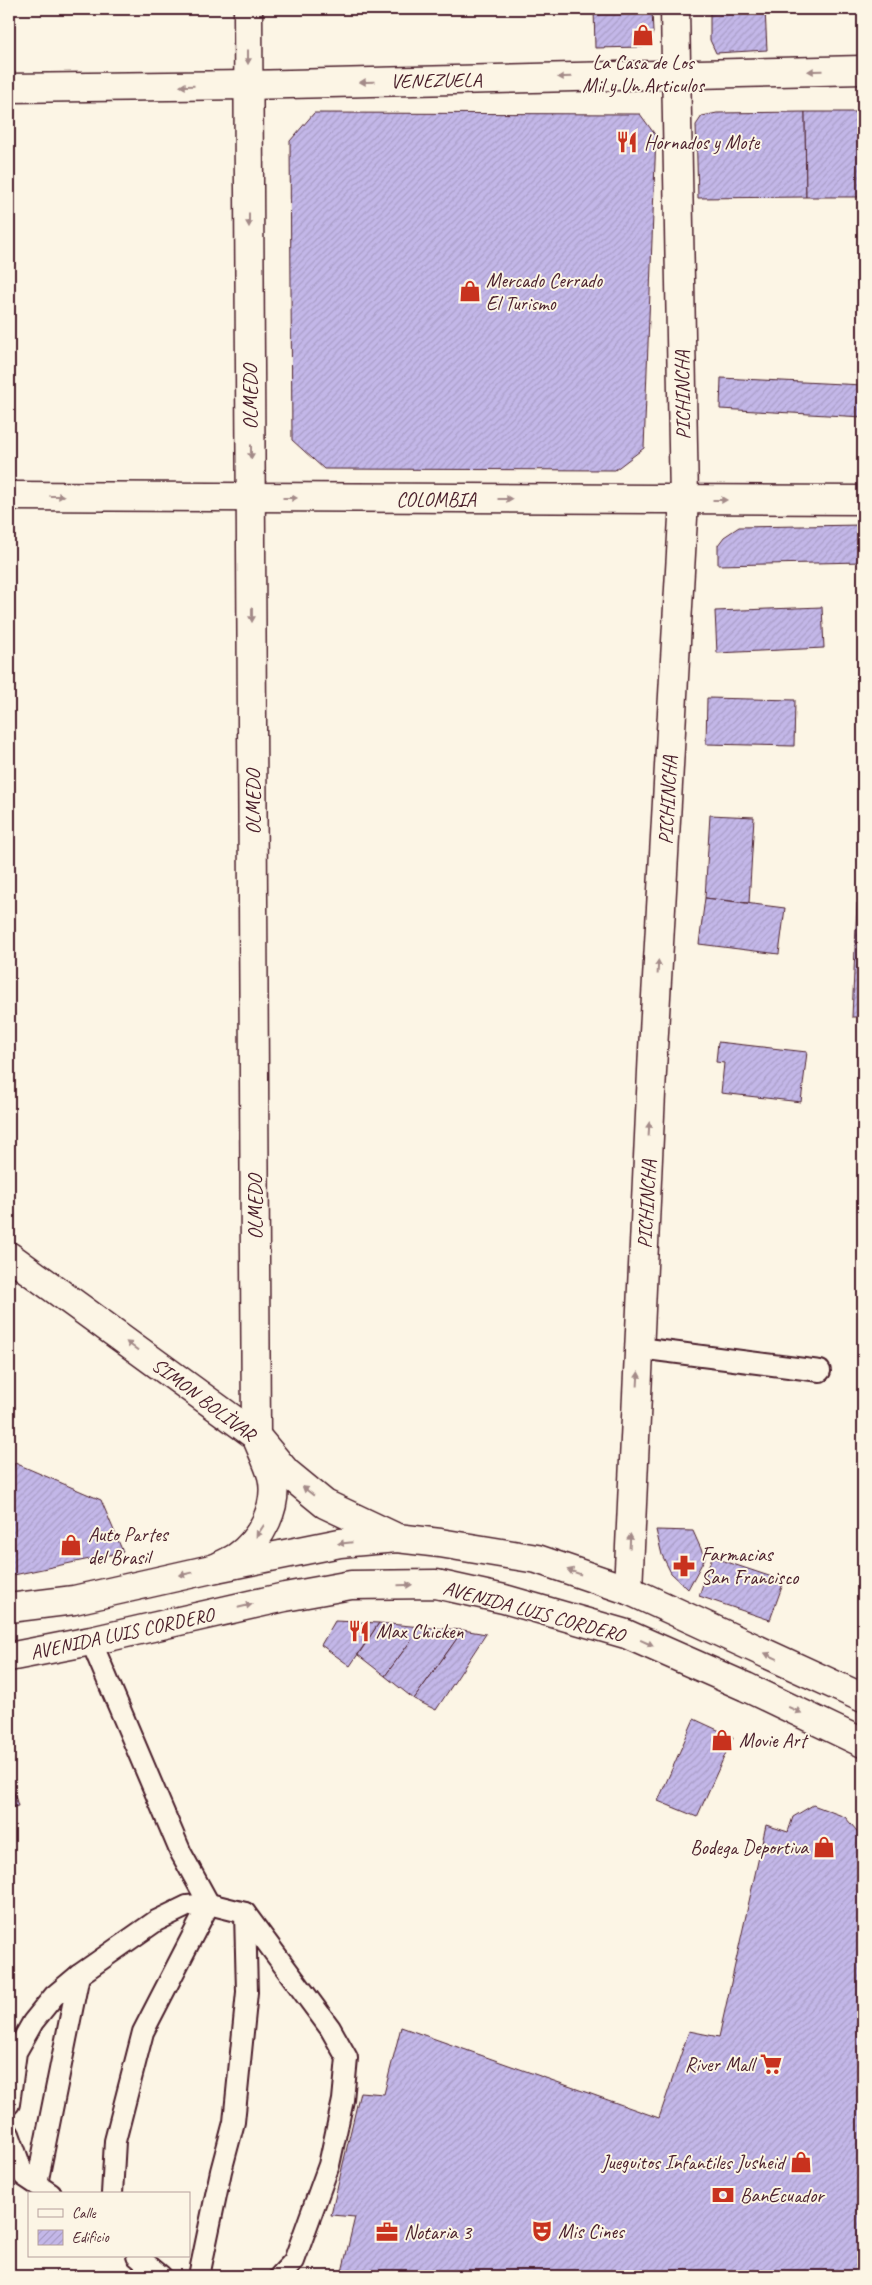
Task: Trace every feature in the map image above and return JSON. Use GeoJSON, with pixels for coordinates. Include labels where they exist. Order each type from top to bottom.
{"type":"FeatureCollection","features":[{"type":"Feature","properties":{"kind":"street","name":"OLMEDO"},"geometry":{"type":"LineString","coordinates":[[216,1568],[237,1557],[254,1540],[267,1521],[273,1498],[272,1476],[256,1436],[248,9]]}},
{"type":"Feature","properties":{"kind":"street","name":"PICHINCHA"},"geometry":{"type":"LineString","coordinates":[[628,1590],[653,1050],[684,500],[675,9]]}},
{"type":"Feature","properties":{"kind":"street","name":"VENEZUELA"},"geometry":{"type":"LineString","coordinates":[[9,88],[248,85],[863,70]]}},
{"type":"Feature","properties":{"kind":"street","name":"COLOMBIA"},"geometry":{"type":"LineString","coordinates":[[9,496],[863,500]]}},
{"type":"Feature","properties":{"kind":"street","name":"SIMON BOLÌVAR"},"geometry":{"type":"LineString","coordinates":[[9,1256],[256,1436],[286,1472],[311,1494],[347,1516],[397,1538]]}},
{"type":"Feature","properties":{"kind":"street"},"geometry":{"type":"LineString","coordinates":[[9,1608],[74,1600],[216,1568],[340,1543],[397,1538],[537,1559],[628,1590],[863,1698]]}},
{"type":"Feature","properties":{"kind":"street","name":"AVENIDA LUIS CORDERO"},"geometry":{"type":"LineString","coordinates":[[9,1656],[91,1641],[285,1597],[351,1585],[436,1584],[504,1599],[626,1634],[746,1687],[863,1743]]}},
{"type":"Feature","properties":{"kind":"lane"},"geometry":{"type":"LineString","coordinates":[[639,1348],[820,1371]]}},
{"type":"Feature","properties":{"kind":"lane"},"geometry":{"type":"LineString","coordinates":[[91,1641],[181,1852],[209,1904]]}},
{"type":"Feature","properties":{"kind":"lane"},"geometry":{"type":"LineString","coordinates":[[112,2192],[115,2141],[143,2032],[209,1904]]}},
{"type":"Feature","properties":{"kind":"lane"},"geometry":{"type":"LineString","coordinates":[[9,2104],[16,2052],[33,2022],[54,1996],[79,1975],[156,1921],[187,1906],[209,1904],[245,1913],[330,2028],[348,2058],[343,2100],[329,2165],[294,2261],[280,2276]]}},
{"type":"Feature","properties":{"kind":"lane"},"geometry":{"type":"LineString","coordinates":[[199,2276],[221,2171],[234,2122],[247,1992],[245,1913]]}},
{"type":"Feature","properties":{"kind":"lane"},"geometry":{"type":"LineString","coordinates":[[9,2134],[24,2176],[44,2189],[79,1975]]}},
{"type":"Feature","properties":{"kind":"lane"},"geometry":{"type":"LineString","coordinates":[[139,2258],[161,2276]]}},
{"type":"Feature","properties":{"kind":"building"},"geometry":{"type":"Polygon","coordinates":[[[594,9],[652,9],[653,33],[643,47],[595,48],[594,9]]]}},
{"type":"Feature","properties":{"kind":"building"},"geometry":{"type":"Polygon","coordinates":[[[710,9],[765,9],[767,50],[716,53],[710,40],[710,9]]]}},
{"type":"Feature","properties":{"kind":"building"},"geometry":{"type":"Polygon","coordinates":[[[805,112],[806,197],[698,198],[696,125],[702,116],[717,113],[805,112]]]}},
{"type":"Feature","properties":{"kind":"building"},"geometry":{"type":"Polygon","coordinates":[[[805,112],[863,112],[863,197],[806,197],[805,112]]]}},
{"type":"Feature","properties":{"kind":"building","name":"Mercado Cerrado El Turismo"},"geometry":{"type":"Polygon","coordinates":[[[314,113],[640,114],[656,136],[644,448],[615,470],[324,469],[292,440],[290,141],[314,113]]]}},
{"type":"Feature","properties":{"kind":"building"},"geometry":{"type":"Polygon","coordinates":[[[721,378],[863,385],[863,417],[720,409],[721,378]]]}},
{"type":"Feature","properties":{"kind":"building"},"geometry":{"type":"Polygon","coordinates":[[[863,525],[863,562],[718,565],[718,545],[724,537],[739,527],[863,525]]]}},
{"type":"Feature","properties":{"kind":"building"},"geometry":{"type":"Polygon","coordinates":[[[822,607],[824,648],[717,653],[715,611],[822,607]]]}},
{"type":"Feature","properties":{"kind":"building"},"geometry":{"type":"Polygon","coordinates":[[[707,698],[795,700],[794,746],[706,744],[707,698]]]}},
{"type":"Feature","properties":{"kind":"building"},"geometry":{"type":"Polygon","coordinates":[[[710,815],[754,817],[749,903],[705,898],[710,815]]]}},
{"type":"Feature","properties":{"kind":"building"},"geometry":{"type":"Polygon","coordinates":[[[705,898],[785,908],[779,954],[699,944],[705,898]]]}},
{"type":"Feature","properties":{"kind":"building"},"geometry":{"type":"Polygon","coordinates":[[[857,903],[863,903],[863,1017],[852,1017],[857,903]]]}},
{"type":"Feature","properties":{"kind":"building"},"geometry":{"type":"Polygon","coordinates":[[[718,1042],[807,1052],[801,1102],[721,1093],[724,1063],[716,1062],[718,1042]]]}},
{"type":"Feature","properties":{"kind":"building"},"geometry":{"type":"Polygon","coordinates":[[[15,1463],[101,1500],[123,1552],[9,1576],[9,1479],[15,1463]]]}},
{"type":"Feature","properties":{"kind":"building","name":"Farmacias San Francisco"},"geometry":{"type":"Polygon","coordinates":[[[656,1530],[693,1531],[705,1558],[688,1589],[671,1573],[662,1555],[656,1530]]]}},
{"type":"Feature","properties":{"kind":"building"},"geometry":{"type":"Polygon","coordinates":[[[712,1557],[784,1581],[770,1620],[699,1596],[712,1557]]]}},
{"type":"Feature","properties":{"kind":"building"},"geometry":{"type":"Polygon","coordinates":[[[335,1621],[379,1623],[350,1666],[321,1645],[335,1621]]]}},
{"type":"Feature","properties":{"kind":"building"},"geometry":{"type":"Polygon","coordinates":[[[379,1623],[421,1627],[385,1676],[358,1655],[379,1623]]]}},
{"type":"Feature","properties":{"kind":"building"},"geometry":{"type":"Polygon","coordinates":[[[421,1627],[463,1630],[414,1699],[385,1676],[421,1627]]]}},
{"type":"Feature","properties":{"kind":"building"},"geometry":{"type":"Polygon","coordinates":[[[463,1630],[486,1634],[436,1710],[414,1699],[463,1630]]]}},
{"type":"Feature","properties":{"kind":"building"},"geometry":{"type":"Polygon","coordinates":[[[694,1719],[733,1737],[697,1817],[658,1801],[694,1719]]]}},
{"type":"Feature","properties":{"kind":"building"},"geometry":{"type":"Polygon","coordinates":[[[9,1775],[18,1806],[9,1808],[9,1775]]]}},
{"type":"Feature","properties":{"kind":"building","name":"River Mall"},"geometry":{"type":"Polygon","coordinates":[[[813,1805],[845,1817],[863,1838],[863,2276],[341,2276],[355,2217],[331,2215],[360,2092],[384,2094],[401,2027],[659,2118],[689,2031],[719,2037],[766,1825],[788,1832],[793,1817],[813,1805]]]}},
{"type":"Feature","properties":{"kind":"place","name":"La Casa de Los Mil y Un Articulos"},"geometry":{"type":"Point","coordinates":[643,35]}},
{"type":"Feature","properties":{"kind":"place","name":"Hornados y Mote"},"geometry":{"type":"Point","coordinates":[627,142]}},
{"type":"Feature","properties":{"kind":"place","name":"Mercado Cerrado El Turismo"},"geometry":{"type":"Point","coordinates":[470,291]}},
{"type":"Feature","properties":{"kind":"place","name":"Auto Partes del Brasil"},"geometry":{"type":"Point","coordinates":[71,1545]}},
{"type":"Feature","properties":{"kind":"place","name":"Farmacias San Francisco"},"geometry":{"type":"Point","coordinates":[684,1566]}},
{"type":"Feature","properties":{"kind":"place","name":"Max Chicken"},"geometry":{"type":"Point","coordinates":[359,1631]}},
{"type":"Feature","properties":{"kind":"place","name":"Movie Art"},"geometry":{"type":"Point","coordinates":[722,1740]}},
{"type":"Feature","properties":{"kind":"place","name":"Bodega Deportiva"},"geometry":{"type":"Point","coordinates":[824,1847]}},
{"type":"Feature","properties":{"kind":"place","name":"River Mall"},"geometry":{"type":"Point","coordinates":[771,2064]}},
{"type":"Feature","properties":{"kind":"place","name":"Jueguitos Infantiles Jusheid"},"geometry":{"type":"Point","coordinates":[801,2162]}},
{"type":"Feature","properties":{"kind":"place","name":"BanEcuador"},"geometry":{"type":"Point","coordinates":[723,2195]}},
{"type":"Feature","properties":{"kind":"place","name":"Mis Cines"},"geometry":{"type":"Point","coordinates":[542,2231]}},
{"type":"Feature","properties":{"kind":"place","name":"Notaria 3"},"geometry":{"type":"Point","coordinates":[387,2232]}}]}
